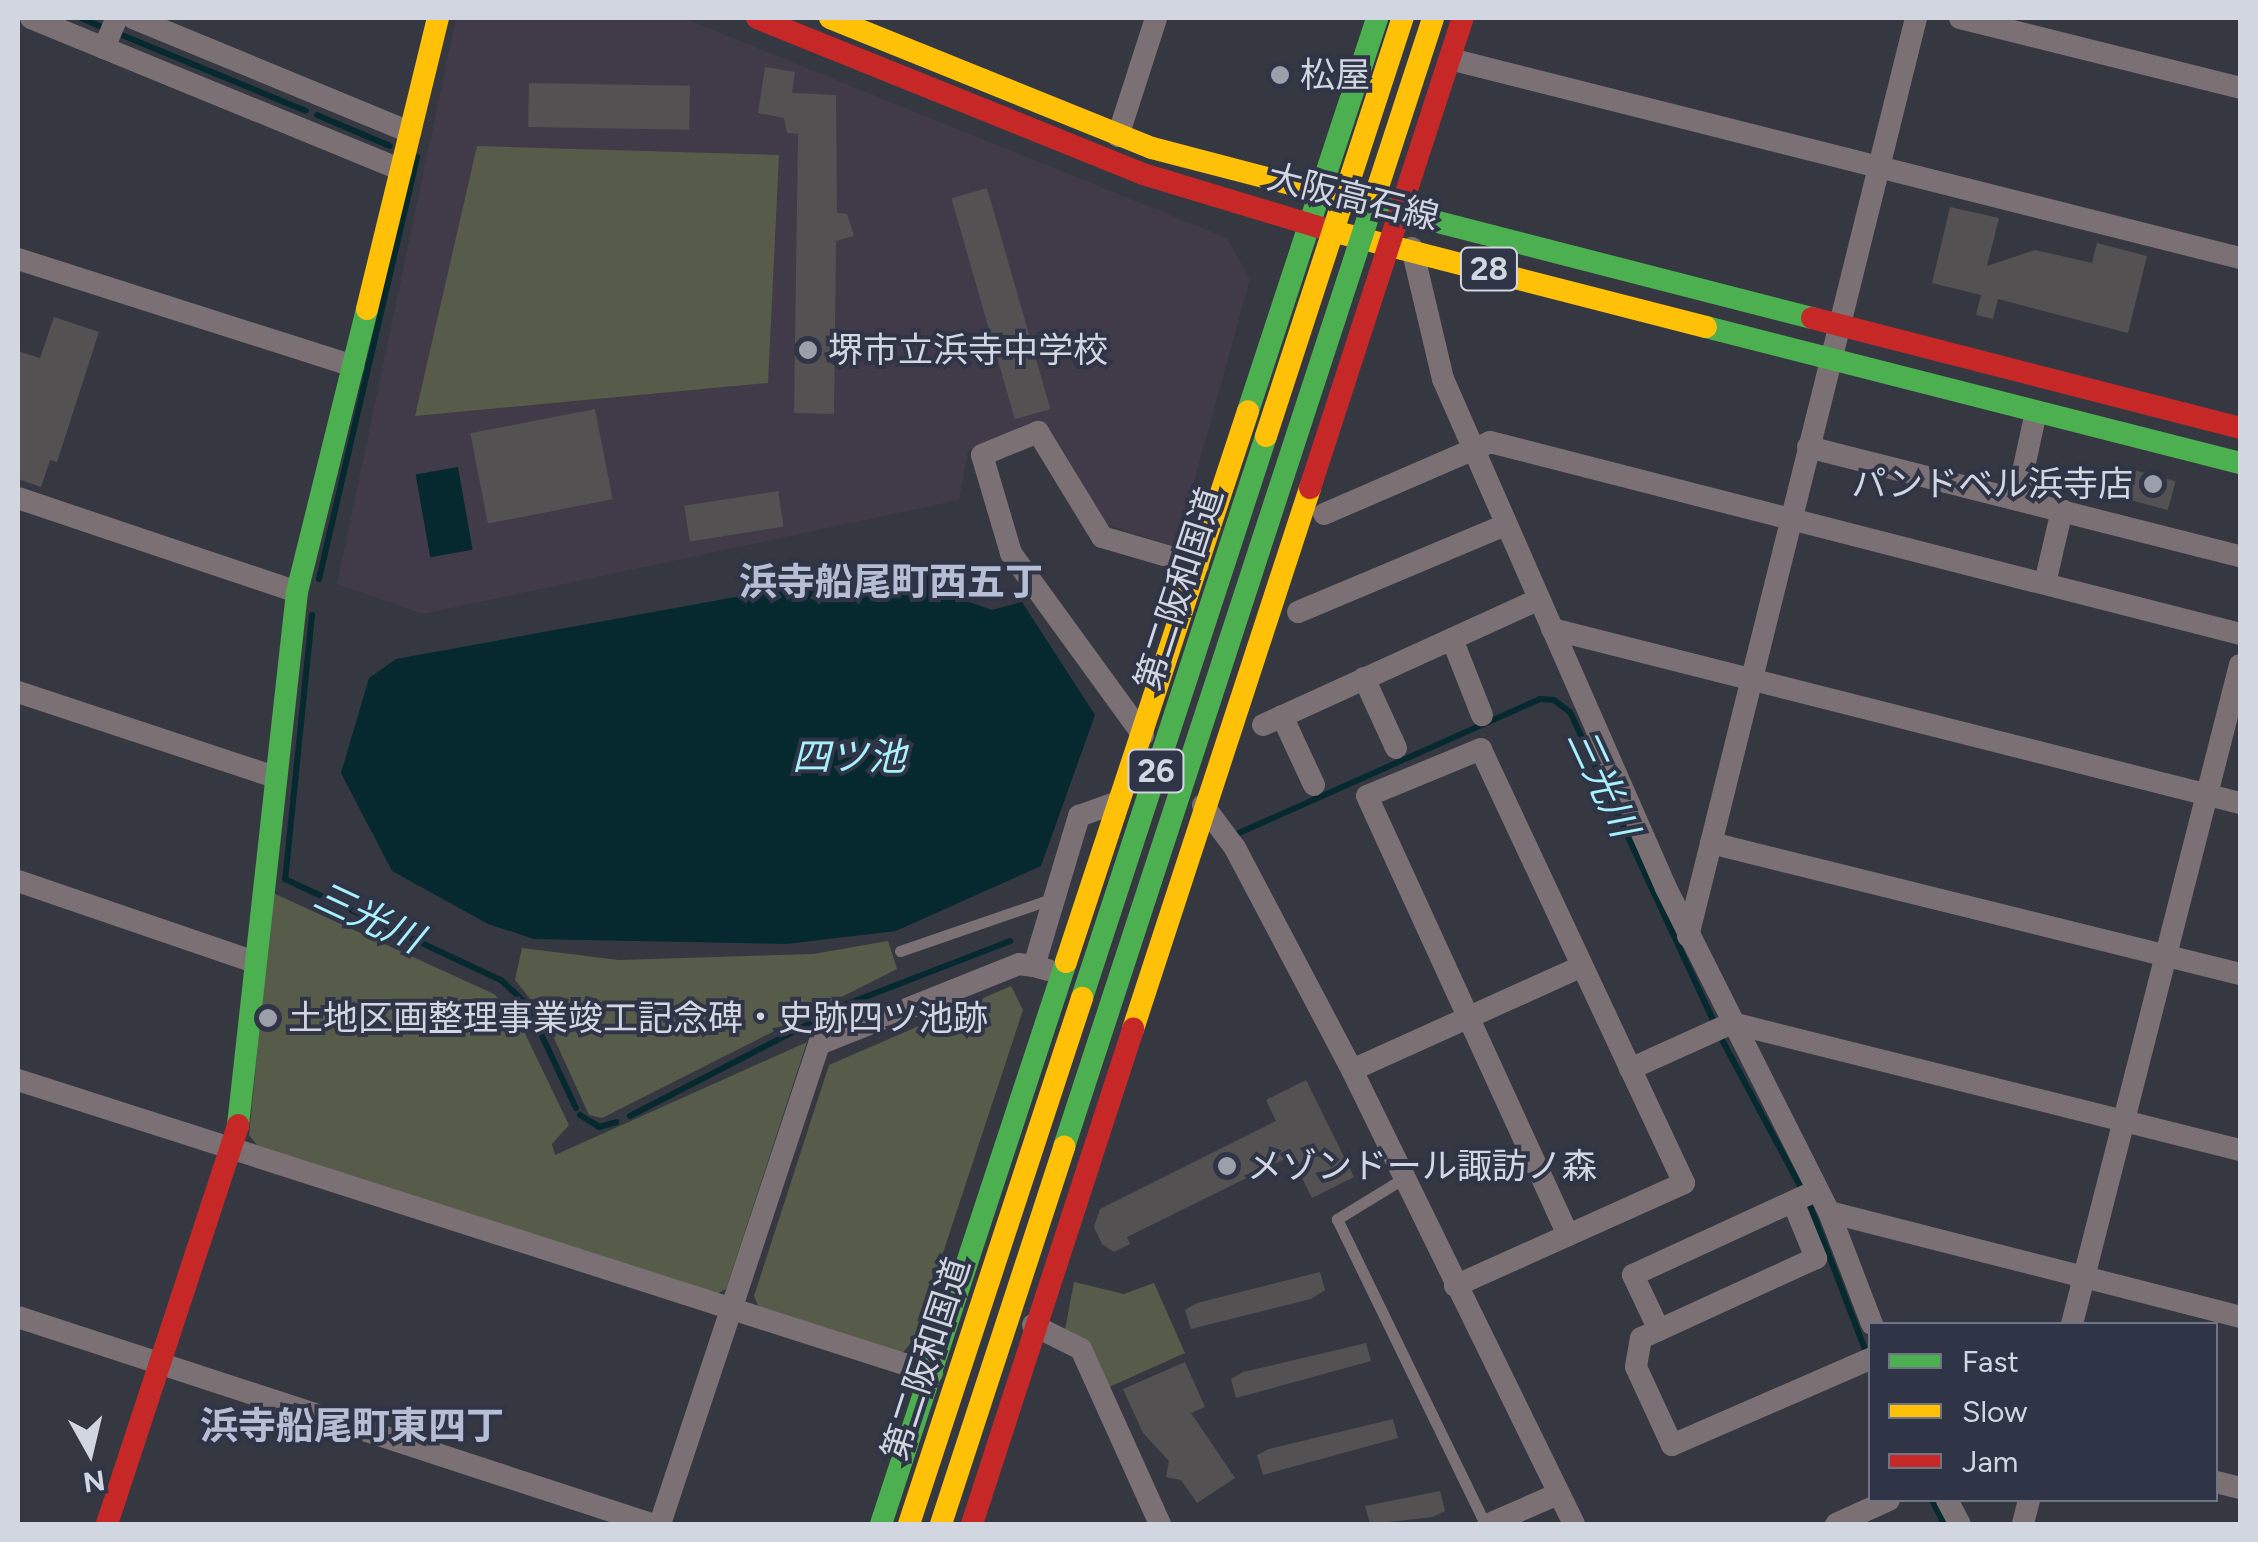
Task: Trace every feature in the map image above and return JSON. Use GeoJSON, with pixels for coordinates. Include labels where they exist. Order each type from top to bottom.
{"type":"FeatureCollection","features":[{"type":"Feature","properties":{"kind":"main road"},"geometry":{"type":"LineString","coordinates":[[108,1524],[235,1150],[297,592],[438,18]]}},
{"type":"Feature","properties":{"kind":"main road","name":"大阪高石線"},"geometry":{"type":"LineString","coordinates":[[757,18],[1143,174],[1308,225],[2240,463]]}},
{"type":"Feature","properties":{"kind":"main road","name":"大阪高石線"},"geometry":{"type":"LineString","coordinates":[[830,18],[1118,136],[1320,194],[2240,428]]}},
{"type":"Feature","properties":{"kind":"main road","name":"26"},"geometry":{"type":"LineString","coordinates":[[881,1524],[1377,18]]}},
{"type":"Feature","properties":{"kind":"main road","name":"第二阪和国道"},"geometry":{"type":"LineString","coordinates":[[908,1524],[1403,18]]}},
{"type":"Feature","properties":{"kind":"main road","name":"第二阪和国道"},"geometry":{"type":"LineString","coordinates":[[941,1524],[1433,18]]}},
{"type":"Feature","properties":{"kind":"main road","name":"26"},"geometry":{"type":"LineString","coordinates":[[972,1524],[1203,805],[1401,246],[1400,214],[1463,18]]}},
{"type":"Feature","properties":{"kind":"street"},"geometry":{"type":"LineString","coordinates":[[31,18],[110,34],[401,169]]}},
{"type":"Feature","properties":{"kind":"street"},"geometry":{"type":"LineString","coordinates":[[132,18],[410,136]]}},
{"type":"Feature","properties":{"kind":"street"},"geometry":{"type":"LineString","coordinates":[[878,68],[889,42],[885,18]]}},
{"type":"Feature","properties":{"kind":"street"},"geometry":{"type":"LineString","coordinates":[[1118,136],[1156,18]]}},
{"type":"Feature","properties":{"kind":"street"},"geometry":{"type":"LineString","coordinates":[[1688,936],[1916,18]]}},
{"type":"Feature","properties":{"kind":"street"},"geometry":{"type":"LineString","coordinates":[[1960,18],[2240,88]]}},
{"type":"Feature","properties":{"kind":"street"},"geometry":{"type":"LineString","coordinates":[[1450,59],[2240,258]]}},
{"type":"Feature","properties":{"kind":"street"},"geometry":{"type":"LineString","coordinates":[[1401,246],[1443,378],[1688,936],[1720,1029],[1830,1212],[1871,1322]]}},
{"type":"Feature","properties":{"kind":"street"},"geometry":{"type":"LineString","coordinates":[[18,259],[353,366]]}},
{"type":"Feature","properties":{"kind":"street"},"geometry":{"type":"LineString","coordinates":[[2016,499],[2036,412]]}},
{"type":"Feature","properties":{"kind":"street"},"geometry":{"type":"LineString","coordinates":[[1198,565],[1102,537],[1038,432],[982,455],[1011,553],[1142,734],[1235,848],[1352,1070],[1574,1524]]}},
{"type":"Feature","properties":{"kind":"street"},"geometry":{"type":"LineString","coordinates":[[1324,514],[1490,442],[2240,634]]}},
{"type":"Feature","properties":{"kind":"street"},"geometry":{"type":"LineString","coordinates":[[1808,446],[2240,556]]}},
{"type":"Feature","properties":{"kind":"street"},"geometry":{"type":"LineString","coordinates":[[18,498],[297,592]]}},
{"type":"Feature","properties":{"kind":"street"},"geometry":{"type":"LineString","coordinates":[[2045,583],[2062,510]]}},
{"type":"Feature","properties":{"kind":"street"},"geometry":{"type":"LineString","coordinates":[[1298,612],[1506,524]]}},
{"type":"Feature","properties":{"kind":"street"},"geometry":{"type":"LineString","coordinates":[[1314,786],[1272,721],[1539,600]]}},
{"type":"Feature","properties":{"kind":"street"},"geometry":{"type":"LineString","coordinates":[[1552,628],[1752,683],[2240,803]]}},
{"type":"Feature","properties":{"kind":"street"},"geometry":{"type":"LineString","coordinates":[[1452,639],[1482,714]]}},
{"type":"Feature","properties":{"kind":"street"},"geometry":{"type":"LineString","coordinates":[[2073,1322],[2240,665]]}},
{"type":"Feature","properties":{"kind":"street"},"geometry":{"type":"LineString","coordinates":[[1364,678],[1396,748]]}},
{"type":"Feature","properties":{"kind":"street"},"geometry":{"type":"LineString","coordinates":[[18,692],[275,777]]}},
{"type":"Feature","properties":{"kind":"street"},"geometry":{"type":"LineString","coordinates":[[1455,1286],[1684,1183],[1481,749],[1366,796],[1568,1235]]}},
{"type":"Feature","properties":{"kind":"street"},"geometry":{"type":"LineString","coordinates":[[1034,966],[1079,816],[1118,802]]}},
{"type":"Feature","properties":{"kind":"street"},"geometry":{"type":"LineString","coordinates":[[1711,843],[2240,974]]}},
{"type":"Feature","properties":{"kind":"street"},"geometry":{"type":"LineString","coordinates":[[18,882],[254,962]]}},
{"type":"Feature","properties":{"kind":"street"},"geometry":{"type":"LineString","coordinates":[[660,1524],[819,1044],[1019,964],[1061,973]]}},
{"type":"Feature","properties":{"kind":"street"},"geometry":{"type":"LineString","coordinates":[[1352,1070],[1582,966]]}},
{"type":"Feature","properties":{"kind":"street"},"geometry":{"type":"LineString","coordinates":[[1630,1069],[1720,1029],[2240,1150]]}},
{"type":"Feature","properties":{"kind":"street"},"geometry":{"type":"LineString","coordinates":[[18,1080],[932,1373]]}},
{"type":"Feature","properties":{"kind":"street"},"geometry":{"type":"LineString","coordinates":[[1659,1330],[1633,1275],[1818,1189]]}},
{"type":"Feature","properties":{"kind":"street"},"geometry":{"type":"LineString","coordinates":[[1793,1202],[1816,1258],[1641,1338],[1636,1367],[1672,1445],[1868,1360]]}},
{"type":"Feature","properties":{"kind":"street"},"geometry":{"type":"LineString","coordinates":[[1830,1212],[2240,1317]]}},
{"type":"Feature","properties":{"kind":"street"},"geometry":{"type":"LineString","coordinates":[[18,1317],[651,1524]]}},
{"type":"Feature","properties":{"kind":"street"},"geometry":{"type":"LineString","coordinates":[[1033,1326],[1082,1348],[1160,1524]]}},
{"type":"Feature","properties":{"kind":"street"},"geometry":{"type":"LineString","coordinates":[[1487,1524],[1558,1494]]}},
{"type":"Feature","properties":{"kind":"street"},"geometry":{"type":"LineString","coordinates":[[1836,1524],[1884,1502]]}},
{"type":"Feature","properties":{"kind":"street"},"geometry":{"type":"LineString","coordinates":[[1948,1502],[1960,1524]]}},
{"type":"Feature","properties":{"kind":"lane"},"geometry":{"type":"LineString","coordinates":[[900,951],[1052,899]]}},
{"type":"Feature","properties":{"kind":"lane"},"geometry":{"type":"LineString","coordinates":[[1404,1178],[1337,1219],[1487,1524]]}},
{"type":"Feature","properties":{"kind":"shaded area","name":"堺市立浜寺中学校"},"geometry":{"type":"Polygon","coordinates":[[[456,18],[683,18],[1227,238],[1250,279],[1176,547],[1106,524],[1041,421],[968,451],[959,500],[423,614],[337,584],[456,18]]]}},
{"type":"Feature","properties":{"kind":"shaded area"},"geometry":{"type":"Polygon","coordinates":[[[477,146],[779,155],[768,383],[415,416],[477,146]]]}},
{"type":"Feature","properties":{"kind":"shaded area"},"geometry":{"type":"Polygon","coordinates":[[[273,893],[494,994],[519,1021],[569,1125],[552,1144],[555,1155],[807,1042],[726,1289],[715,1295],[257,1145],[249,1135],[273,893]]]}},
{"type":"Feature","properties":{"kind":"shaded area"},"geometry":{"type":"Polygon","coordinates":[[[888,941],[897,969],[602,1118],[589,1115],[544,1016],[515,980],[522,948],[619,960],[813,954],[888,941]]]}},
{"type":"Feature","properties":{"kind":"shaded area"},"geometry":{"type":"Polygon","coordinates":[[[1011,986],[1023,1010],[915,1338],[900,1356],[760,1310],[754,1296],[829,1065],[1011,986]]]}},
{"type":"Feature","properties":{"kind":"shaded area"},"geometry":{"type":"Polygon","coordinates":[[[1074,1282],[1124,1294],[1154,1283],[1185,1353],[1109,1387],[1064,1335],[1074,1282]]]}},
{"type":"Feature","properties":{"kind":"water"},"geometry":{"type":"Polygon","coordinates":[[[458,467],[473,550],[430,557],[416,474],[458,467]]]}},
{"type":"Feature","properties":{"kind":"water","name":"四ツ池"},"geometry":{"type":"Polygon","coordinates":[[[922,563],[964,600],[992,610],[1022,602],[1095,715],[1041,866],[896,931],[786,944],[534,939],[488,924],[392,871],[341,773],[369,678],[396,659],[922,563]]]}},
{"type":"Feature","properties":{"kind":"building"},"geometry":{"type":"Polygon","coordinates":[[[765,67],[795,72],[792,93],[836,95],[837,213],[847,214],[854,236],[836,241],[834,414],[794,413],[798,134],[787,133],[784,118],[758,113],[765,67]]]}},
{"type":"Feature","properties":{"kind":"building"},"geometry":{"type":"Polygon","coordinates":[[[529,83],[690,86],[689,130],[528,127],[529,83]]]}},
{"type":"Feature","properties":{"kind":"building"},"geometry":{"type":"Polygon","coordinates":[[[987,188],[1050,409],[1015,419],[951,198],[987,188]]]}},
{"type":"Feature","properties":{"kind":"building"},"geometry":{"type":"Polygon","coordinates":[[[1950,207],[1999,218],[1987,266],[2035,250],[2092,263],[2097,243],[2147,256],[2128,333],[1998,299],[1993,319],[1976,315],[1981,295],[1932,283],[1950,207]]]}},
{"type":"Feature","properties":{"kind":"building"},"geometry":{"type":"Polygon","coordinates":[[[54,317],[99,332],[57,462],[50,460],[41,487],[18,479],[18,351],[40,358],[54,317]]]}},
{"type":"Feature","properties":{"kind":"building"},"geometry":{"type":"Polygon","coordinates":[[[595,409],[613,499],[488,524],[470,433],[595,409]]]}},
{"type":"Feature","properties":{"kind":"building"},"geometry":{"type":"Polygon","coordinates":[[[2134,470],[2176,481],[2168,510],[2126,499],[2134,470]]]}},
{"type":"Feature","properties":{"kind":"building"},"geometry":{"type":"Polygon","coordinates":[[[778,491],[784,527],[690,541],[684,506],[778,491]]]}},
{"type":"Feature","properties":{"kind":"building","name":"メゾンドール諏訪ノ森"},"geometry":{"type":"Polygon","coordinates":[[[1306,1080],[1354,1177],[1312,1198],[1291,1156],[1127,1237],[1130,1244],[1114,1252],[1102,1244],[1094,1227],[1100,1209],[1276,1121],[1266,1100],[1306,1080]]]}},
{"type":"Feature","properties":{"kind":"building"},"geometry":{"type":"Polygon","coordinates":[[[1320,1272],[1325,1290],[1311,1299],[1191,1329],[1185,1310],[1197,1303],[1320,1272]]]}},
{"type":"Feature","properties":{"kind":"building"},"geometry":{"type":"Polygon","coordinates":[[[1366,1343],[1371,1361],[1236,1398],[1231,1379],[1243,1372],[1366,1343]]]}},
{"type":"Feature","properties":{"kind":"building"},"geometry":{"type":"Polygon","coordinates":[[[1185,1362],[1205,1407],[1191,1413],[1235,1478],[1197,1503],[1181,1480],[1166,1477],[1169,1461],[1143,1433],[1123,1389],[1185,1362]]]}},
{"type":"Feature","properties":{"kind":"building"},"geometry":{"type":"Polygon","coordinates":[[[1393,1419],[1398,1438],[1263,1475],[1257,1455],[1269,1449],[1393,1419]]]}},
{"type":"Feature","properties":{"kind":"building"},"geometry":{"type":"Polygon","coordinates":[[[1440,1491],[1445,1511],[1433,1517],[1370,1524],[1365,1506],[1440,1491]]]}},
{"type":"Feature","properties":{"kind":"waterway","name":"三光川"},"geometry":{"type":"LineString","coordinates":[[81,18],[105,28]]}},
{"type":"Feature","properties":{"kind":"waterway","name":"三光川"},"geometry":{"type":"LineString","coordinates":[[117,33],[306,111]]}},
{"type":"Feature","properties":{"kind":"waterway","name":"三光川"},"geometry":{"type":"LineString","coordinates":[[317,115],[390,146]]}},
{"type":"Feature","properties":{"kind":"waterway","name":"三光川"},"geometry":{"type":"LineString","coordinates":[[319,579],[417,157]]}},
{"type":"Feature","properties":{"kind":"waterway","name":"三光川"},"geometry":{"type":"LineString","coordinates":[[312,615],[285,879],[501,980],[527,1004],[576,1108]]}},
{"type":"Feature","properties":{"kind":"waterway","name":"三光川"},"geometry":{"type":"LineString","coordinates":[[1239,833],[1540,699],[1554,700],[1570,712],[1713,1020]]}},
{"type":"Feature","properties":{"kind":"waterway","name":"三光川"},"geometry":{"type":"LineString","coordinates":[[630,1116],[847,1004],[1010,941]]}},
{"type":"Feature","properties":{"kind":"waterway","name":"三光川"},"geometry":{"type":"LineString","coordinates":[[1720,1036],[1801,1188]]}},
{"type":"Feature","properties":{"kind":"waterway","name":"三光川"},"geometry":{"type":"LineString","coordinates":[[580,1115],[599,1127],[616,1122]]}},
{"type":"Feature","properties":{"kind":"waterway","name":"三光川"},"geometry":{"type":"LineString","coordinates":[[1809,1203],[1865,1350]]}},
{"type":"Feature","properties":{"kind":"waterway","name":"三光川"},"geometry":{"type":"LineString","coordinates":[[1933,1502],[1944,1524]]}},
{"type":"Feature","properties":{"kind":"traffic: fast"},"geometry":{"type":"LineString","coordinates":[[1248,411],[1377,18]]}},
{"type":"Feature","properties":{"kind":"traffic: fast"},"geometry":{"type":"LineString","coordinates":[[1325,193],[1812,318]]}},
{"type":"Feature","properties":{"kind":"traffic: fast"},"geometry":{"type":"LineString","coordinates":[[1064,1147],[1374,199]]}},
{"type":"Feature","properties":{"kind":"traffic: fast"},"geometry":{"type":"LineString","coordinates":[[238,1125],[297,592],[367,309]]}},
{"type":"Feature","properties":{"kind":"traffic: fast"},"geometry":{"type":"LineString","coordinates":[[1706,327],[2240,463]]}},
{"type":"Feature","properties":{"kind":"traffic: fast"},"geometry":{"type":"LineString","coordinates":[[1082,998],[1266,436]]}},
{"type":"Feature","properties":{"kind":"traffic: fast"},"geometry":{"type":"LineString","coordinates":[[881,1524],[1066,962]]}},
{"type":"Feature","properties":{"kind":"traffic: slow"},"geometry":{"type":"LineString","coordinates":[[367,309],[438,18]]}},
{"type":"Feature","properties":{"kind":"traffic: slow"},"geometry":{"type":"LineString","coordinates":[[830,18],[1152,148],[1325,193]]}},
{"type":"Feature","properties":{"kind":"traffic: slow"},"geometry":{"type":"LineString","coordinates":[[1266,436],[1403,18]]}},
{"type":"Feature","properties":{"kind":"traffic: slow"},"geometry":{"type":"LineString","coordinates":[[1374,199],[1433,18]]}},
{"type":"Feature","properties":{"kind":"traffic: slow"},"geometry":{"type":"LineString","coordinates":[[1332,231],[1706,327]]}},
{"type":"Feature","properties":{"kind":"traffic: slow"},"geometry":{"type":"LineString","coordinates":[[1066,962],[1248,411]]}},
{"type":"Feature","properties":{"kind":"traffic: slow"},"geometry":{"type":"LineString","coordinates":[[1133,1029],[1310,488]]}},
{"type":"Feature","properties":{"kind":"traffic: slow"},"geometry":{"type":"LineString","coordinates":[[909,1524],[1082,998]]}},
{"type":"Feature","properties":{"kind":"traffic: slow"},"geometry":{"type":"LineString","coordinates":[[941,1524],[1064,1147]]}},
{"type":"Feature","properties":{"kind":"traffic: jam"},"geometry":{"type":"LineString","coordinates":[[757,18],[1143,174],[1332,231]]}},
{"type":"Feature","properties":{"kind":"traffic: jam"},"geometry":{"type":"LineString","coordinates":[[1310,488],[1463,18]]}},
{"type":"Feature","properties":{"kind":"traffic: jam"},"geometry":{"type":"LineString","coordinates":[[1812,318],[2240,428]]}},
{"type":"Feature","properties":{"kind":"traffic: jam"},"geometry":{"type":"LineString","coordinates":[[972,1524],[1133,1029]]}},
{"type":"Feature","properties":{"kind":"traffic: jam"},"geometry":{"type":"LineString","coordinates":[[107,1524],[238,1125]]}},
{"type":"Feature","properties":{"kind":"place","name":"松屋"},"geometry":{"type":"Point","coordinates":[1280,75]}},
{"type":"Feature","properties":{"kind":"place","name":"堺市立浜寺中学校"},"geometry":{"type":"Point","coordinates":[808,350]}},
{"type":"Feature","properties":{"kind":"place","name":"パンドベル浜寺店"},"geometry":{"type":"Point","coordinates":[2153,484]}},
{"type":"Feature","properties":{"kind":"place","name":"土地区画整理事業竣工記念碑・史跡四ツ池跡"},"geometry":{"type":"Point","coordinates":[268,1018]}},
{"type":"Feature","properties":{"kind":"place","name":"メゾンドール諏訪ノ森"},"geometry":{"type":"Point","coordinates":[1227,1166]}},
{"type":"Feature","properties":{"kind":"district","name":"浜寺船尾町西五丁"},"geometry":{"type":"Point","coordinates":[891,583]}},
{"type":"Feature","properties":{"kind":"district","name":"浜寺船尾町東四丁"},"geometry":{"type":"Point","coordinates":[352,1427]}}]}
